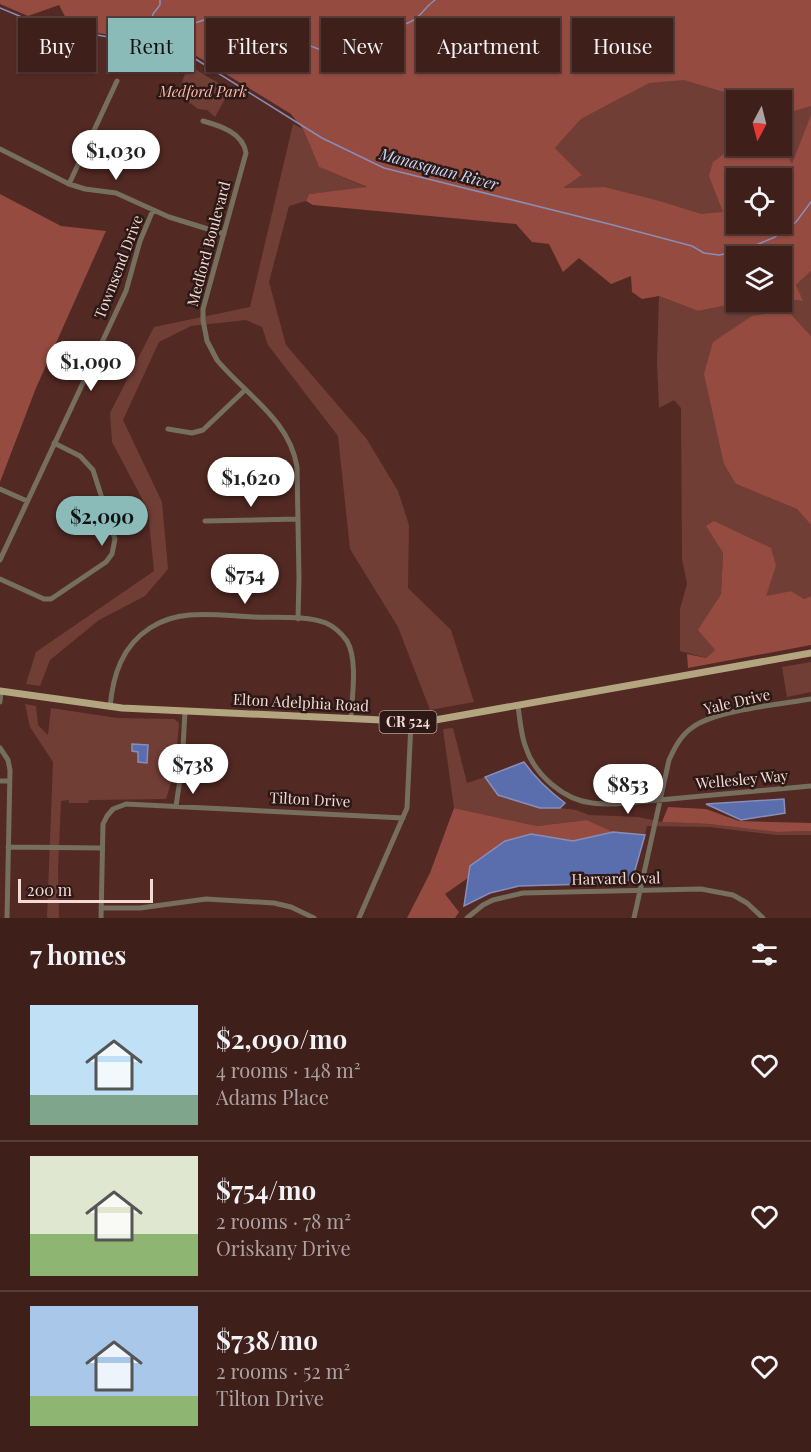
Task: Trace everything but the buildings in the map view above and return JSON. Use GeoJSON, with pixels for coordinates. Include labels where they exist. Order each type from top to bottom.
{"type":"FeatureCollection","features":[{"type":"Feature","properties":{"kind":"main road","name":"Elton Adelphia Road"},"geometry":{"type":"LineString","coordinates":[[1,691],[110,707],[411,722],[442,720],[811,653]]}},
{"type":"Feature","properties":{"kind":"street"},"geometry":{"type":"LineString","coordinates":[[69,184],[117,81]]}},
{"type":"Feature","properties":{"kind":"street","name":"Medford Boulevard"},"geometry":{"type":"LineString","coordinates":[[203,121],[218,125],[230,132],[238,137],[245,147],[245,158],[204,304],[203,323],[213,354],[280,425],[292,445],[297,466],[298,619]]}},
{"type":"Feature","properties":{"kind":"street"},"geometry":{"type":"LineString","coordinates":[[0,149],[69,184],[85,189],[117,193],[174,219],[224,234]]}},
{"type":"Feature","properties":{"kind":"street","name":"Townsend Drive"},"geometry":{"type":"LineString","coordinates":[[0,560],[126,291],[140,241],[153,210]]}},
{"type":"Feature","properties":{"kind":"street"},"geometry":{"type":"LineString","coordinates":[[168,429],[192,433],[202,430],[245,390]]}},
{"type":"Feature","properties":{"kind":"street"},"geometry":{"type":"LineString","coordinates":[[0,579],[44,599],[51,599],[102,565],[112,554],[115,535],[95,474],[80,456],[54,443]]}},
{"type":"Feature","properties":{"kind":"street"},"geometry":{"type":"LineString","coordinates":[[0,489],[27,501]]}},
{"type":"Feature","properties":{"kind":"street"},"geometry":{"type":"LineString","coordinates":[[205,521],[298,519]]}},
{"type":"Feature","properties":{"kind":"street"},"geometry":{"type":"LineString","coordinates":[[110,707],[114,678],[126,652],[140,636],[157,624],[189,615],[298,619],[315,620],[331,626],[342,635],[349,646],[353,664],[351,718]]}},
{"type":"Feature","properties":{"kind":"street"},"geometry":{"type":"LineString","coordinates":[[0,702],[1,691]]}},
{"type":"Feature","properties":{"kind":"street","name":"Yale Drive"},"geometry":{"type":"LineString","coordinates":[[634,918],[660,799],[674,748],[680,739],[694,725],[716,716],[811,699]]}},
{"type":"Feature","properties":{"kind":"street","name":"Wellesley Way"},"geometry":{"type":"LineString","coordinates":[[518,706],[525,748],[546,780],[564,793],[591,803],[616,804],[811,786]]}},
{"type":"Feature","properties":{"kind":"street"},"geometry":{"type":"LineString","coordinates":[[176,806],[182,766],[185,711]]}},
{"type":"Feature","properties":{"kind":"street"},"geometry":{"type":"LineString","coordinates":[[359,918],[404,818],[408,792],[411,722]]}},
{"type":"Feature","properties":{"kind":"street"},"geometry":{"type":"LineString","coordinates":[[0,748],[9,766],[7,918]]}},
{"type":"Feature","properties":{"kind":"street"},"geometry":{"type":"LineString","coordinates":[[0,781],[9,781]]}},
{"type":"Feature","properties":{"kind":"street","name":"Tilton Drive"},"geometry":{"type":"LineString","coordinates":[[101,918],[104,821],[116,807],[126,804],[404,818]]}},
{"type":"Feature","properties":{"kind":"street"},"geometry":{"type":"LineString","coordinates":[[8,846],[102,848]]}},
{"type":"Feature","properties":{"kind":"street","name":"Harvard Oval"},"geometry":{"type":"LineString","coordinates":[[467,918],[483,905],[512,895],[701,889],[733,895],[747,903],[763,918]]}},
{"type":"Feature","properties":{"kind":"street"},"geometry":{"type":"LineString","coordinates":[[101,908],[140,908],[200,899],[274,903],[314,918]]}},
{"type":"Feature","properties":{"kind":"green space"},"geometry":{"type":"Polygon","coordinates":[[[603,0],[811,0],[811,222],[792,228],[792,168],[726,168],[726,234],[773,234],[736,246],[726,246],[726,249],[673,266],[604,187],[562,188],[582,175],[555,148],[581,119],[628,94],[622,72],[673,72],[673,18],[608,18],[603,0]]]}},
{"type":"Feature","properties":{"kind":"green space","name":"Medford Park"},"geometry":{"type":"Polygon","coordinates":[[[194,69],[230,90],[215,117],[207,110],[198,109],[178,94],[186,72],[194,72],[194,69]]]}},
{"type":"Feature","properties":{"kind":"green space"},"geometry":{"type":"Polygon","coordinates":[[[293,124],[303,129],[319,167],[368,188],[309,194],[306,201],[289,206],[269,282],[286,345],[366,438],[398,491],[409,525],[408,588],[451,630],[474,702],[430,710],[398,627],[350,549],[338,436],[268,345],[262,327],[246,320],[191,326],[159,342],[123,420],[162,502],[168,569],[145,596],[99,620],[50,660],[40,686],[26,684],[36,652],[154,571],[148,510],[112,442],[110,413],[154,327],[250,307],[293,124]]]}},
{"type":"Feature","properties":{"kind":"green space"},"geometry":{"type":"Polygon","coordinates":[[[811,271],[811,336],[789,312],[792,312],[792,300],[802,301],[796,285],[811,271]]]}},
{"type":"Feature","properties":{"kind":"green space"},"geometry":{"type":"Polygon","coordinates":[[[659,296],[698,311],[726,305],[726,312],[788,312],[736,484],[797,509],[811,525],[811,596],[804,599],[791,591],[765,597],[776,566],[706,526],[723,553],[721,594],[699,630],[715,650],[706,658],[680,651],[680,609],[687,584],[682,559],[681,408],[674,400],[659,408],[657,362],[659,296]]]}},
{"type":"Feature","properties":{"kind":"green space"},"geometry":{"type":"Polygon","coordinates":[[[811,662],[811,692],[787,697],[782,667],[811,662]]]}},
{"type":"Feature","properties":{"kind":"green space"},"geometry":{"type":"Polygon","coordinates":[[[25,704],[36,706],[38,725],[48,735],[51,708],[117,718],[174,719],[179,723],[175,770],[166,799],[89,800],[88,803],[61,801],[58,868],[59,918],[47,918],[53,762],[30,727],[25,704]]]}},
{"type":"Feature","properties":{"kind":"green space"},"geometry":{"type":"Polygon","coordinates":[[[453,728],[467,783],[485,777],[498,795],[540,808],[576,810],[589,815],[638,817],[662,822],[709,824],[777,832],[811,831],[811,835],[777,835],[709,827],[647,826],[645,835],[613,832],[587,820],[537,826],[454,808],[443,729],[453,728]]]}},
{"type":"Feature","properties":{"kind":"shaded area"},"geometry":{"type":"Polygon","coordinates":[[[0,0],[811,0],[811,106],[792,111],[792,90],[726,90],[726,93],[684,80],[649,83],[581,119],[555,148],[582,175],[563,188],[604,187],[701,214],[723,212],[709,176],[713,162],[726,152],[726,156],[788,156],[792,164],[811,115],[811,271],[796,285],[803,301],[792,300],[792,246],[726,246],[726,305],[698,311],[659,296],[642,299],[632,292],[631,276],[611,284],[579,258],[563,272],[549,244],[532,242],[516,224],[313,205],[306,201],[309,194],[367,187],[319,167],[303,129],[291,114],[223,72],[309,72],[309,18],[206,18],[206,62],[194,55],[194,18],[108,18],[108,35],[96,33],[96,18],[66,18],[59,5],[28,16],[0,4],[0,0]]]}},
{"type":"Feature","properties":{"kind":"shaded area"},"geometry":{"type":"Polygon","coordinates":[[[0,194],[61,226],[106,231],[36,388],[0,482],[0,194]]]}},
{"type":"Feature","properties":{"kind":"shaded area"},"geometry":{"type":"Polygon","coordinates":[[[789,312],[811,336],[811,525],[797,509],[736,484],[724,464],[704,374],[713,342],[752,316],[789,312]]]}},
{"type":"Feature","properties":{"kind":"shaded area"},"geometry":{"type":"Polygon","coordinates":[[[714,521],[771,548],[776,566],[766,596],[791,591],[804,599],[811,596],[811,645],[688,668],[687,654],[706,658],[715,650],[698,630],[721,594],[723,553],[706,526],[714,521]]]}},
{"type":"Feature","properties":{"kind":"shaded area"},"geometry":{"type":"Polygon","coordinates":[[[668,807],[706,809],[739,821],[811,823],[811,831],[777,832],[709,824],[662,822],[668,807]]]}},
{"type":"Feature","properties":{"kind":"shaded area"},"geometry":{"type":"Polygon","coordinates":[[[454,808],[537,826],[587,820],[613,832],[573,841],[531,834],[470,866],[468,878],[445,894],[459,912],[455,918],[407,918],[430,873],[454,808]]]}},
{"type":"Feature","properties":{"kind":"water"},"geometry":{"type":"Polygon","coordinates":[[[132,744],[148,745],[147,763],[138,762],[138,752],[132,751],[132,744]]]}},
{"type":"Feature","properties":{"kind":"water"},"geometry":{"type":"Polygon","coordinates":[[[524,762],[543,784],[565,803],[560,808],[540,808],[498,795],[485,777],[524,762]]]}},
{"type":"Feature","properties":{"kind":"water"},"geometry":{"type":"Polygon","coordinates":[[[784,799],[785,813],[741,820],[706,804],[784,799]]]}},
{"type":"Feature","properties":{"kind":"water"},"geometry":{"type":"Polygon","coordinates":[[[613,832],[645,835],[633,877],[624,883],[519,886],[490,893],[464,906],[470,866],[505,841],[531,834],[573,841],[613,832]]]}},
{"type":"Feature","properties":{"kind":"waterway"},"geometry":{"type":"LineString","coordinates":[[152,18],[160,5],[160,0]]}},
{"type":"Feature","properties":{"kind":"waterway"},"geometry":{"type":"LineString","coordinates":[[404,24],[416,18],[435,0]]}},
{"type":"Feature","properties":{"kind":"waterway","name":"Manasquan River"},"geometry":{"type":"LineString","coordinates":[[0,8],[41,25],[159,46],[189,55],[322,138],[384,168],[613,225],[692,246],[704,253],[719,255],[742,251],[775,237],[796,222],[811,202]]}},
{"type":"Feature","properties":{"kind":"waterway"},"geometry":{"type":"LineString","coordinates":[[194,23],[207,19],[231,31],[251,30],[282,51],[288,48],[295,50],[304,44],[321,50]]}}]}
